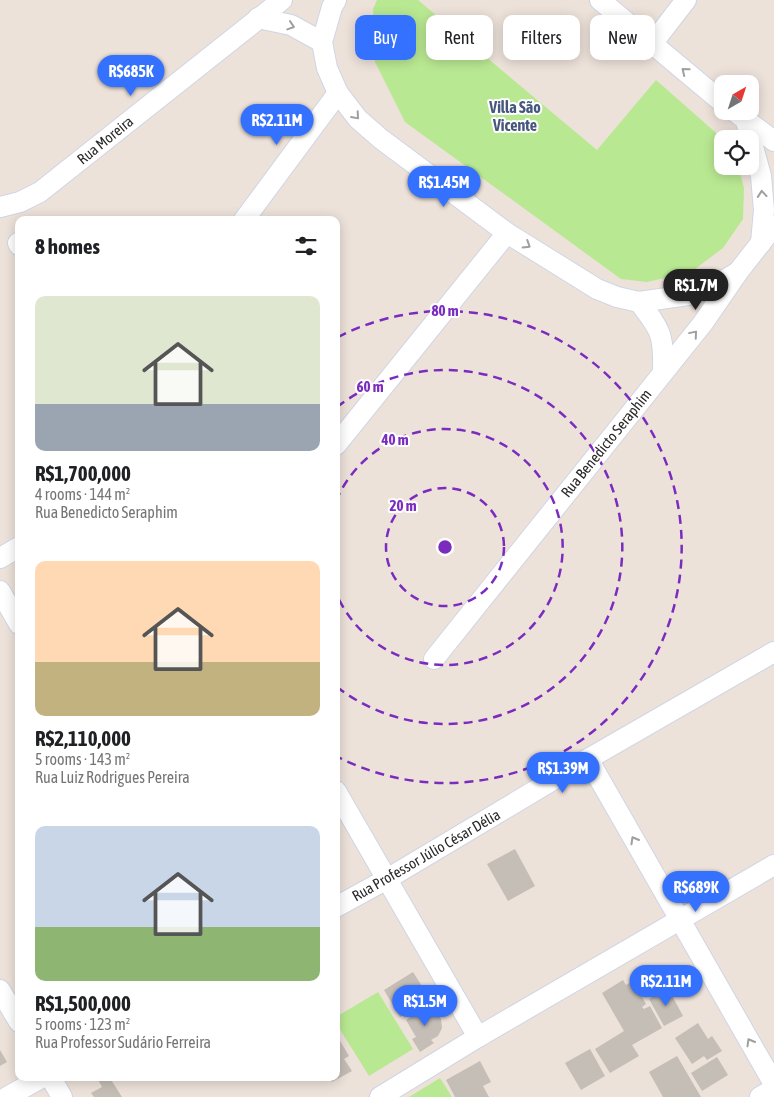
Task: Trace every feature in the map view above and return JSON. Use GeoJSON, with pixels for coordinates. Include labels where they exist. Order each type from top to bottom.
{"type":"FeatureCollection","features":[{"type":"Feature","properties":{"kind":"street","name":"Rua Moreira"},"geometry":{"type":"LineString","coordinates":[[0,207],[20,202],[40,192],[282,0]]}},
{"type":"Feature","properties":{"kind":"street"},"geometry":{"type":"LineString","coordinates":[[336,0],[332,7],[322,42],[326,68],[338,93],[358,119],[381,139],[507,233],[597,288],[617,297],[639,302],[688,295],[711,288],[738,272]]}},
{"type":"Feature","properties":{"kind":"street"},"geometry":{"type":"LineString","coordinates":[[600,0],[618,15]]}},
{"type":"Feature","properties":{"kind":"street"},"geometry":{"type":"LineString","coordinates":[[655,40],[686,0]]}},
{"type":"Feature","properties":{"kind":"street"},"geometry":{"type":"LineString","coordinates":[[258,18],[291,25],[322,42]]}},
{"type":"Feature","properties":{"kind":"street"},"geometry":{"type":"LineString","coordinates":[[655,46],[714,95]]}},
{"type":"Feature","properties":{"kind":"street"},"geometry":{"type":"LineString","coordinates":[[247,216],[338,93]]}},
{"type":"Feature","properties":{"kind":"street"},"geometry":{"type":"LineString","coordinates":[[741,120],[761,176],[764,210],[760,243]]}},
{"type":"Feature","properties":{"kind":"street"},"geometry":{"type":"LineString","coordinates":[[745,120],[774,141]]}},
{"type":"Feature","properties":{"kind":"street","name":"Rua Benedicto Seraphim"},"geometry":{"type":"LineString","coordinates":[[434,659],[703,323],[738,272],[774,226]]}},
{"type":"Feature","properties":{"kind":"street"},"geometry":{"type":"LineString","coordinates":[[340,440],[507,233]]}},
{"type":"Feature","properties":{"kind":"street"},"geometry":{"type":"LineString","coordinates":[[639,302],[661,335],[664,348],[663,371]]}},
{"type":"Feature","properties":{"kind":"street"},"geometry":{"type":"LineString","coordinates":[[0,558],[15,549]]}},
{"type":"Feature","properties":{"kind":"street"},"geometry":{"type":"LineString","coordinates":[[0,591],[15,617]]}},
{"type":"Feature","properties":{"kind":"street","name":"Rua Professor Júlio César Délia"},"geometry":{"type":"LineString","coordinates":[[340,905],[774,652]]}},
{"type":"Feature","properties":{"kind":"street"},"geometry":{"type":"LineString","coordinates":[[588,759],[774,1084]]}},
{"type":"Feature","properties":{"kind":"street"},"geometry":{"type":"LineString","coordinates":[[340,798],[478,1037]]}},
{"type":"Feature","properties":{"kind":"street"},"geometry":{"type":"LineString","coordinates":[[380,1097],[478,1037],[774,865]]}},
{"type":"Feature","properties":{"kind":"street"},"geometry":{"type":"LineString","coordinates":[[0,990],[15,1015]]}},
{"type":"Feature","properties":{"kind":"street"},"geometry":{"type":"LineString","coordinates":[[7,1097],[35,1081]]}},
{"type":"Feature","properties":{"kind":"street"},"geometry":{"type":"LineString","coordinates":[[53,1081],[62,1097]]}},
{"type":"Feature","properties":{"kind":"street"},"geometry":{"type":"LineString","coordinates":[[760,1097],[774,1089]]}},
{"type":"Feature","properties":{"kind":"green space"},"geometry":{"type":"Polygon","coordinates":[[[377,0],[418,0],[436,15],[426,15],[426,60],[490,60],[597,150],[656,80],[714,131],[714,175],[740,175],[744,188],[743,219],[723,248],[691,272],[647,282],[621,279],[405,122],[375,60],[416,60],[416,15],[373,15],[373,9],[377,0]]]}},
{"type":"Feature","properties":{"kind":"green space"},"geometry":{"type":"Polygon","coordinates":[[[378,992],[413,1049],[369,1076],[340,1029],[340,1015],[378,992]]]}},
{"type":"Feature","properties":{"kind":"green space"},"geometry":{"type":"Polygon","coordinates":[[[440,1078],[452,1097],[409,1097],[440,1078]]]}},
{"type":"Feature","properties":{"kind":"building"},"geometry":{"type":"Polygon","coordinates":[[[515,849],[535,886],[508,901],[487,864],[515,849]]]}},
{"type":"Feature","properties":{"kind":"building"},"geometry":{"type":"Polygon","coordinates":[[[413,972],[430,999],[400,1017],[384,990],[413,972]]]}},
{"type":"Feature","properties":{"kind":"building"},"geometry":{"type":"Polygon","coordinates":[[[623,980],[626,985],[633,981],[646,1004],[642,1007],[644,1009],[650,1006],[662,1028],[632,1045],[639,1056],[610,1073],[595,1049],[624,1031],[602,993],[623,980]]]}},
{"type":"Feature","properties":{"kind":"building"},"geometry":{"type":"Polygon","coordinates":[[[668,988],[683,1016],[664,1026],[649,999],[668,988]]]}},
{"type":"Feature","properties":{"kind":"building"},"geometry":{"type":"Polygon","coordinates":[[[431,1003],[441,1019],[442,1028],[438,1036],[431,1040],[434,1043],[420,1052],[412,1039],[416,1037],[406,1020],[431,1003]]]}},
{"type":"Feature","properties":{"kind":"building"},"geometry":{"type":"Polygon","coordinates":[[[698,1023],[708,1039],[712,1036],[722,1051],[707,1060],[704,1056],[692,1064],[675,1038],[698,1023]]]}},
{"type":"Feature","properties":{"kind":"building"},"geometry":{"type":"Polygon","coordinates":[[[340,1041],[349,1056],[344,1059],[352,1071],[340,1078],[340,1041]]]}},
{"type":"Feature","properties":{"kind":"building"},"geometry":{"type":"Polygon","coordinates":[[[590,1049],[605,1076],[581,1090],[565,1063],[590,1049]]]}},
{"type":"Feature","properties":{"kind":"building"},"geometry":{"type":"Polygon","coordinates":[[[0,1050],[7,1062],[0,1066],[0,1050]]]}},
{"type":"Feature","properties":{"kind":"building"},"geometry":{"type":"Polygon","coordinates":[[[677,1056],[701,1097],[663,1097],[649,1072],[677,1056]]]}},
{"type":"Feature","properties":{"kind":"building"},"geometry":{"type":"Polygon","coordinates":[[[717,1057],[728,1075],[702,1091],[691,1073],[717,1057]]]}},
{"type":"Feature","properties":{"kind":"building"},"geometry":{"type":"Polygon","coordinates":[[[480,1061],[491,1082],[483,1086],[489,1097],[455,1097],[446,1080],[480,1061]]]}},
{"type":"Feature","properties":{"kind":"building"},"geometry":{"type":"Polygon","coordinates":[[[99,1081],[112,1081],[122,1097],[94,1097],[91,1093],[102,1087],[99,1081]]]}},
{"type":"Feature","properties":{"kind":"district","name":"Villa São Vicente"},"geometry":{"type":"Point","coordinates":[515,116]}}]}
